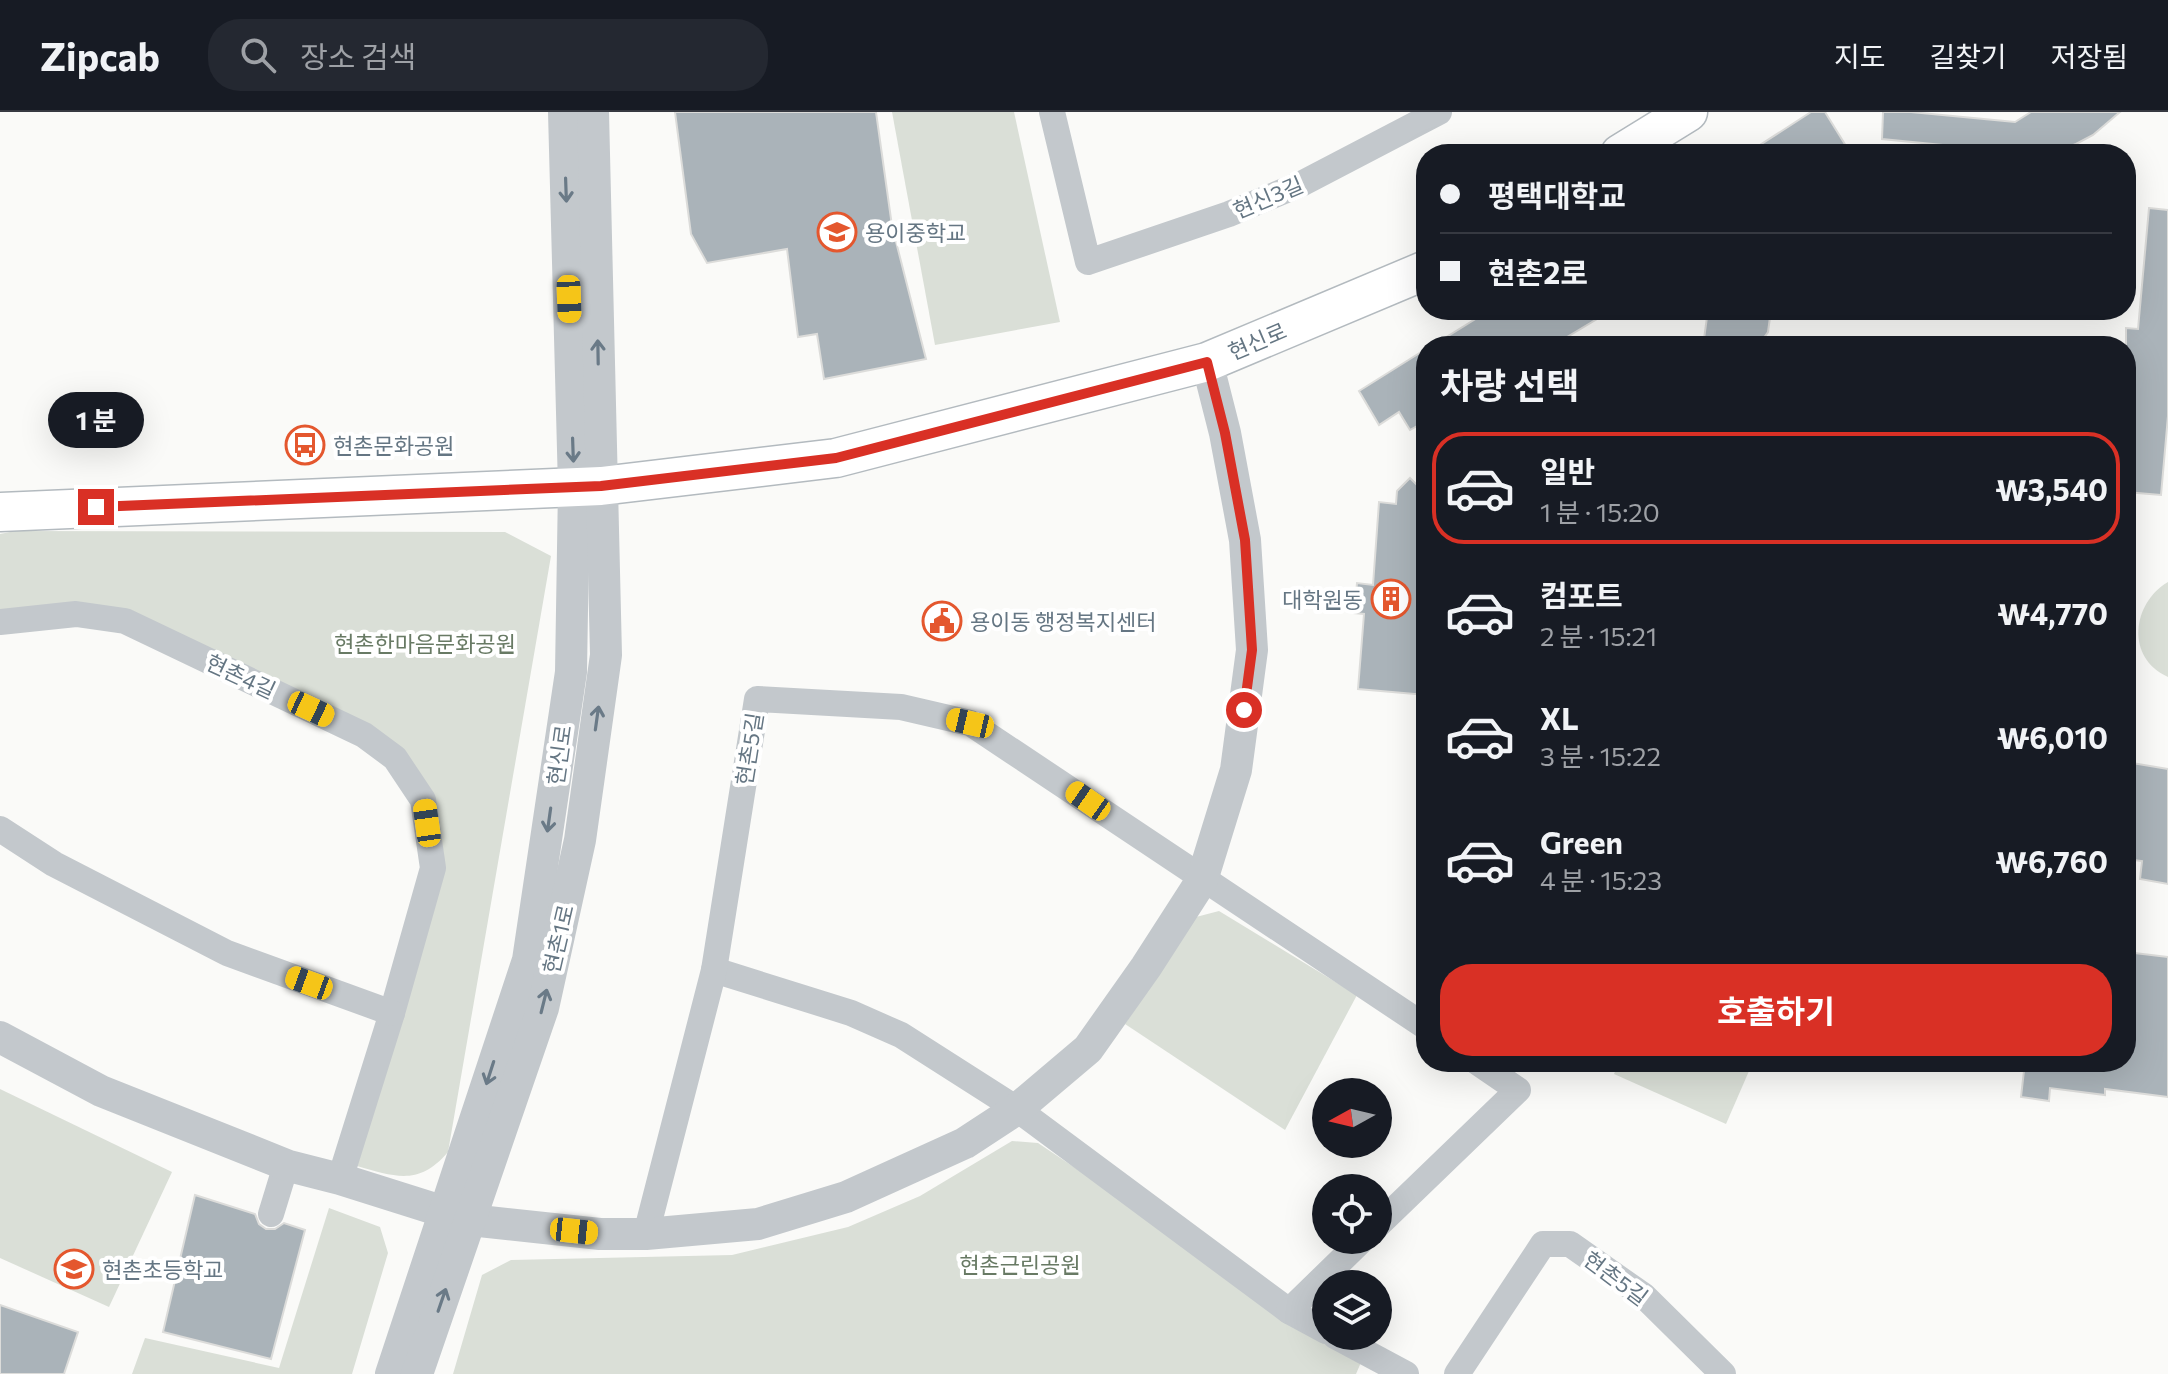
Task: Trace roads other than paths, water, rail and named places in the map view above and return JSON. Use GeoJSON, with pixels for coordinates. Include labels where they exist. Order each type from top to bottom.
{"type":"FeatureCollection","features":[{"type":"Feature","properties":{"kind":"main road"},"geometry":{"type":"LineString","coordinates":[[1636,144],[1686,113]]}},
{"type":"Feature","properties":{"kind":"main road","name":"현신로"},"geometry":{"type":"LineString","coordinates":[[0,512],[588,486],[836,458],[1207,362],[1416,274]]}},
{"type":"Feature","properties":{"kind":"street"},"geometry":{"type":"LineString","coordinates":[[564,112],[588,486]]}},
{"type":"Feature","properties":{"kind":"street"},"geometry":{"type":"LineString","coordinates":[[588,486],[593,112]]}},
{"type":"Feature","properties":{"kind":"street","name":"현신3길"},"geometry":{"type":"LineString","coordinates":[[1052,112],[1088,262],[1229,214],[1303,183],[1439,112]]}},
{"type":"Feature","properties":{"kind":"street"},"geometry":{"type":"LineString","coordinates":[[0,1037],[101,1091],[286,1165],[457,1216],[600,1234],[646,1234],[758,1224],[846,1197],[965,1143],[1017,1109],[1088,1049],[1202,880],[1236,770],[1252,650],[1245,540],[1225,433],[1207,362]]}},
{"type":"Feature","properties":{"kind":"street","name":"현촌1로"},"geometry":{"type":"LineString","coordinates":[[417,1374],[457,1216],[543,1008],[580,840],[606,655],[588,486]]}},
{"type":"Feature","properties":{"kind":"street","name":"현촌4길"},"geometry":{"type":"LineString","coordinates":[[0,622],[76,614],[125,621],[364,735],[395,758],[423,800],[433,868],[340,1179]]}},
{"type":"Feature","properties":{"kind":"street","name":"현촌5길"},"geometry":{"type":"LineString","coordinates":[[646,1234],[714,970],[757,699],[901,707],[970,723],[1416,1020]]}},
{"type":"Feature","properties":{"kind":"street"},"geometry":{"type":"LineString","coordinates":[[0,829],[54,864],[227,953],[392,1013]]}},
{"type":"Feature","properties":{"kind":"street"},"geometry":{"type":"LineString","coordinates":[[714,970],[851,1013],[901,1035],[1017,1109],[1289,1311],[1312,1323]]}},
{"type":"Feature","properties":{"kind":"street"},"geometry":{"type":"LineString","coordinates":[[1392,1212],[1518,1090],[1492,1072]]}},
{"type":"Feature","properties":{"kind":"street"},"geometry":{"type":"LineString","coordinates":[[271,1214],[286,1165]]}},
{"type":"Feature","properties":{"kind":"street"},"geometry":{"type":"LineString","coordinates":[[391,1374],[457,1216]]}},
{"type":"Feature","properties":{"kind":"street","name":"현촌5길"},"geometry":{"type":"LineString","coordinates":[[1457,1374],[1543,1244],[1570,1244],[1644,1296],[1723,1374]]}},
{"type":"Feature","properties":{"kind":"street"},"geometry":{"type":"LineString","coordinates":[[1289,1311],[1348,1254]]}},
{"type":"Feature","properties":{"kind":"street"},"geometry":{"type":"LineString","coordinates":[[1361,1350],[1406,1374]]}},
{"type":"Feature","properties":{"kind":"place","name":"용이중학교"},"geometry":{"type":"Point","coordinates":[837,232]}},
{"type":"Feature","properties":{"kind":"place","name":"현촌문화공원"},"geometry":{"type":"Point","coordinates":[305,445]}},
{"type":"Feature","properties":{"kind":"place","name":"대학원동"},"geometry":{"type":"Point","coordinates":[1391,599]}},
{"type":"Feature","properties":{"kind":"place","name":"용이동 행정복지센터"},"geometry":{"type":"Point","coordinates":[942,621]}},
{"type":"Feature","properties":{"kind":"place","name":"현촌초등학교"},"geometry":{"type":"Point","coordinates":[74,1269]}},
{"type":"Feature","properties":{"kind":"park label","name":"현촌한마음문화공원"},"geometry":{"type":"Point","coordinates":[425,643]}},
{"type":"Feature","properties":{"kind":"park label","name":"현촌근린공원"},"geometry":{"type":"Point","coordinates":[1020,1264]}}]}
